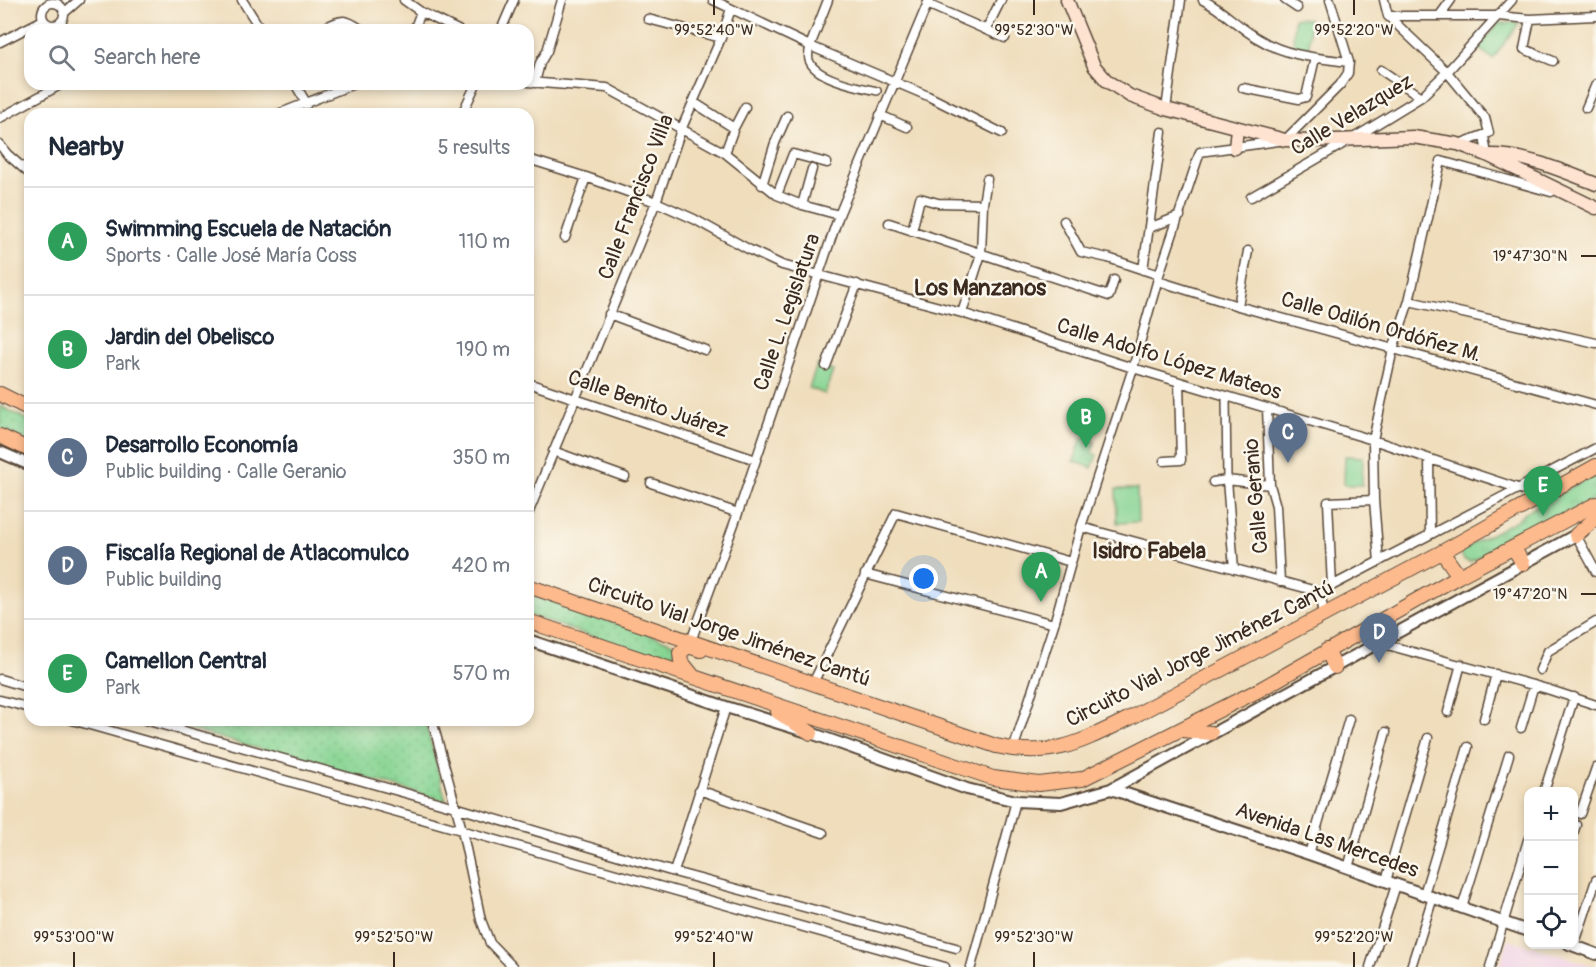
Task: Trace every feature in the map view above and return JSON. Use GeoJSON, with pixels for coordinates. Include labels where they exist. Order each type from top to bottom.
{"type":"FeatureCollection","features":[{"type":"Feature","properties":{"kind":"main road"},"geometry":{"type":"LineString","coordinates":[[1067,0],[1094,66],[1107,81],[1130,96],[1166,109],[1285,140],[1413,137],[1458,144],[1487,155],[1596,208]]}},
{"type":"Feature","properties":{"kind":"main road"},"geometry":{"type":"LineString","coordinates":[[1235,148],[1237,128]]}},
{"type":"Feature","properties":{"kind":"main road"},"geometry":{"type":"LineString","coordinates":[[1487,155],[1509,155],[1596,184]]}},
{"type":"Feature","properties":{"kind":"main road"},"geometry":{"type":"LineString","coordinates":[[1552,187],[1553,180],[1563,172]]}},
{"type":"Feature","properties":{"kind":"main road"},"geometry":{"type":"LineString","coordinates":[[0,394],[24,406]]}},
{"type":"Feature","properties":{"kind":"main road"},"geometry":{"type":"LineString","coordinates":[[0,436],[24,448]]}},
{"type":"Feature","properties":{"kind":"main road","name":"Circuito Vial Jorge Jiménez Cantú"},"geometry":{"type":"LineString","coordinates":[[534,588],[996,746],[1013,750],[1052,750],[1083,741],[1130,718],[1442,552],[1596,466]]}},
{"type":"Feature","properties":{"kind":"main road"},"geometry":{"type":"LineString","coordinates":[[534,623],[993,778],[1039,784],[1082,779],[1182,730],[1259,690],[1459,576],[1596,504]]}},
{"type":"Feature","properties":{"kind":"main road"},"geometry":{"type":"LineString","coordinates":[[1576,535],[1596,518]]}},
{"type":"Feature","properties":{"kind":"main road"},"geometry":{"type":"LineString","coordinates":[[1514,548],[1523,564]]}},
{"type":"Feature","properties":{"kind":"main road"},"geometry":{"type":"LineString","coordinates":[[1442,552],[1459,576]]}},
{"type":"Feature","properties":{"kind":"main road"},"geometry":{"type":"LineString","coordinates":[[693,676],[685,668],[680,657],[682,649],[688,646],[753,667],[772,669]]}},
{"type":"Feature","properties":{"kind":"main road"},"geometry":{"type":"LineString","coordinates":[[1327,650],[1335,666]]}},
{"type":"Feature","properties":{"kind":"main road"},"geometry":{"type":"LineString","coordinates":[[758,700],[811,733]]}},
{"type":"Feature","properties":{"kind":"main road"},"geometry":{"type":"LineString","coordinates":[[1182,730],[1211,733]]}},
{"type":"Feature","properties":{"kind":"street"},"geometry":{"type":"LineString","coordinates":[[64,13],[57,2],[45,6],[42,10],[43,20],[47,24],[57,24],[61,22],[64,13],[79,0]]}},
{"type":"Feature","properties":{"kind":"street"},"geometry":{"type":"LineString","coordinates":[[242,0],[257,24]]}},
{"type":"Feature","properties":{"kind":"street"},"geometry":{"type":"LineString","coordinates":[[404,0],[421,12],[446,24]]}},
{"type":"Feature","properties":{"kind":"street"},"geometry":{"type":"LineString","coordinates":[[504,24],[514,0]]}},
{"type":"Feature","properties":{"kind":"street"},"geometry":{"type":"LineString","coordinates":[[534,76],[547,51],[562,0]]}},
{"type":"Feature","properties":{"kind":"street"},"geometry":{"type":"LineString","coordinates":[[713,0],[810,46],[928,96],[1002,133]]}},
{"type":"Feature","properties":{"kind":"street"},"geometry":{"type":"LineString","coordinates":[[828,0],[810,46],[808,58],[818,71],[843,82],[877,91]]}},
{"type":"Feature","properties":{"kind":"street"},"geometry":{"type":"LineString","coordinates":[[986,30],[1001,0]]}},
{"type":"Feature","properties":{"kind":"street"},"geometry":{"type":"LineString","coordinates":[[1166,109],[1181,0]]}},
{"type":"Feature","properties":{"kind":"street"},"geometry":{"type":"LineString","coordinates":[[1203,0],[1216,3],[1256,38],[1281,51],[1349,62]]}},
{"type":"Feature","properties":{"kind":"street"},"geometry":{"type":"LineString","coordinates":[[1285,0],[1297,8]]}},
{"type":"Feature","properties":{"kind":"street"},"geometry":{"type":"LineString","coordinates":[[1013,750],[1200,152],[1285,140],[1340,85],[1348,73],[1349,62],[1330,0]]}},
{"type":"Feature","properties":{"kind":"street"},"geometry":{"type":"LineString","coordinates":[[1384,0],[1388,16],[1447,72],[1485,118],[1488,133],[1458,144]]}},
{"type":"Feature","properties":{"kind":"street"},"geometry":{"type":"LineString","coordinates":[[1440,15],[1451,0]]}},
{"type":"Feature","properties":{"kind":"street","name":"Calle Velazquez"},"geometry":{"type":"LineString","coordinates":[[1251,197],[1421,97],[1447,72],[1512,0]]}},
{"type":"Feature","properties":{"kind":"street"},"geometry":{"type":"LineString","coordinates":[[928,2],[1005,38]]}},
{"type":"Feature","properties":{"kind":"street","name":"Calle L. Legislatura"},"geometry":{"type":"LineString","coordinates":[[691,641],[738,513],[839,215],[928,2]]}},
{"type":"Feature","properties":{"kind":"street","name":"Calle Francisco Villa"},"geometry":{"type":"LineString","coordinates":[[534,498],[656,202],[681,130],[721,38],[731,9]]}},
{"type":"Feature","properties":{"kind":"street"},"geometry":{"type":"LineString","coordinates":[[416,24],[421,12]]}},
{"type":"Feature","properties":{"kind":"street"},"geometry":{"type":"LineString","coordinates":[[1388,16],[1498,16],[1530,19],[1596,16]]}},
{"type":"Feature","properties":{"kind":"street"},"geometry":{"type":"LineString","coordinates":[[648,19],[721,38]]}},
{"type":"Feature","properties":{"kind":"street"},"geometry":{"type":"LineString","coordinates":[[1530,19],[1524,49],[1553,61]]}},
{"type":"Feature","properties":{"kind":"street"},"geometry":{"type":"LineString","coordinates":[[35,24],[43,20]]}},
{"type":"Feature","properties":{"kind":"street"},"geometry":{"type":"LineString","coordinates":[[333,24],[339,21],[350,21],[354,24]]}},
{"type":"Feature","properties":{"kind":"street"},"geometry":{"type":"LineString","coordinates":[[0,42],[24,30]]}},
{"type":"Feature","properties":{"kind":"street"},"geometry":{"type":"LineString","coordinates":[[1243,88],[1299,99],[1306,97],[1315,58]]}},
{"type":"Feature","properties":{"kind":"street"},"geometry":{"type":"LineString","coordinates":[[1381,70],[1421,97]]}},
{"type":"Feature","properties":{"kind":"street"},"geometry":{"type":"LineString","coordinates":[[534,83],[607,88],[725,153],[777,195],[802,205],[839,215]]}},
{"type":"Feature","properties":{"kind":"street"},"geometry":{"type":"LineString","coordinates":[[1586,108],[1596,84]]}},
{"type":"Feature","properties":{"kind":"street"},"geometry":{"type":"LineString","coordinates":[[0,118],[51,90]]}},
{"type":"Feature","properties":{"kind":"street"},"geometry":{"type":"LineString","coordinates":[[299,90],[307,104]]}},
{"type":"Feature","properties":{"kind":"street"},"geometry":{"type":"LineString","coordinates":[[295,108],[340,90]]}},
{"type":"Feature","properties":{"kind":"street"},"geometry":{"type":"LineString","coordinates":[[465,108],[473,90]]}},
{"type":"Feature","properties":{"kind":"street"},"geometry":{"type":"LineString","coordinates":[[693,102],[734,128]]}},
{"type":"Feature","properties":{"kind":"street"},"geometry":{"type":"LineString","coordinates":[[725,153],[734,128],[746,107]]}},
{"type":"Feature","properties":{"kind":"street"},"geometry":{"type":"LineString","coordinates":[[880,115],[907,127]]}},
{"type":"Feature","properties":{"kind":"street"},"geometry":{"type":"LineString","coordinates":[[762,185],[775,143],[787,116]]}},
{"type":"Feature","properties":{"kind":"street"},"geometry":{"type":"LineString","coordinates":[[1143,270],[1162,132]]}},
{"type":"Feature","properties":{"kind":"street"},"geometry":{"type":"LineString","coordinates":[[1484,136],[1487,155]]}},
{"type":"Feature","properties":{"kind":"street"},"geometry":{"type":"LineString","coordinates":[[0,145],[24,169]]}},
{"type":"Feature","properties":{"kind":"street"},"geometry":{"type":"LineString","coordinates":[[777,195],[793,154],[827,163]]}},
{"type":"Feature","properties":{"kind":"street","name":"Calle Adolfo López Mateos"},"geometry":{"type":"LineString","coordinates":[[534,161],[656,202],[782,265],[962,313],[1133,368],[1373,440],[1541,496]]}},
{"type":"Feature","properties":{"kind":"street"},"geometry":{"type":"LineString","coordinates":[[1379,562],[1374,500],[1373,440],[1393,350],[1408,301],[1441,161],[1551,192],[1552,187]]}},
{"type":"Feature","properties":{"kind":"street"},"geometry":{"type":"LineString","coordinates":[[802,205],[812,169]]}},
{"type":"Feature","properties":{"kind":"street"},"geometry":{"type":"LineString","coordinates":[[565,238],[585,177]]}},
{"type":"Feature","properties":{"kind":"street"},"geometry":{"type":"LineString","coordinates":[[962,313],[981,254],[982,204],[987,179]]}},
{"type":"Feature","properties":{"kind":"street"},"geometry":{"type":"LineString","coordinates":[[912,231],[920,198],[938,203],[982,204]]}},
{"type":"Feature","properties":{"kind":"street"},"geometry":{"type":"LineString","coordinates":[[1149,228],[1180,216]]}},
{"type":"Feature","properties":{"kind":"street","name":"Calle Odilón Ordóñez M."},"geometry":{"type":"LineString","coordinates":[[1064,221],[1081,252],[1143,270],[1159,278],[1238,306],[1596,405]]}},
{"type":"Feature","properties":{"kind":"street"},"geometry":{"type":"LineString","coordinates":[[890,222],[1109,296],[1114,280]]}},
{"type":"Feature","properties":{"kind":"street"},"geometry":{"type":"LineString","coordinates":[[1238,306],[1248,251]]}},
{"type":"Feature","properties":{"kind":"street"},"geometry":{"type":"LineString","coordinates":[[826,366],[857,284]]}},
{"type":"Feature","properties":{"kind":"street"},"geometry":{"type":"LineString","coordinates":[[1408,301],[1596,343]]}},
{"type":"Feature","properties":{"kind":"street"},"geometry":{"type":"LineString","coordinates":[[609,314],[705,350]]}},
{"type":"Feature","properties":{"kind":"street"},"geometry":{"type":"LineString","coordinates":[[1164,461],[1181,460],[1179,382]]}},
{"type":"Feature","properties":{"kind":"street","name":"Calle Benito Juárez"},"geometry":{"type":"LineString","coordinates":[[534,385],[756,460]]}},
{"type":"Feature","properties":{"kind":"street"},"geometry":{"type":"LineString","coordinates":[[1226,396],[1227,480],[1234,569]]}},
{"type":"Feature","properties":{"kind":"street","name":"Calle Geranio"},"geometry":{"type":"LineString","coordinates":[[1268,408],[1270,485],[1276,506],[1280,582]]}},
{"type":"Feature","properties":{"kind":"street"},"geometry":{"type":"LineString","coordinates":[[1081,527],[1320,592],[1596,448]]}},
{"type":"Feature","properties":{"kind":"street"},"geometry":{"type":"LineString","coordinates":[[553,451],[625,477]]}},
{"type":"Feature","properties":{"kind":"street"},"geometry":{"type":"LineString","coordinates":[[0,452],[24,462]]}},
{"type":"Feature","properties":{"kind":"street"},"geometry":{"type":"LineString","coordinates":[[1429,459],[1430,533]]}},
{"type":"Feature","properties":{"kind":"street"},"geometry":{"type":"LineString","coordinates":[[1213,482],[1227,480],[1270,485]]}},
{"type":"Feature","properties":{"kind":"street"},"geometry":{"type":"LineString","coordinates":[[651,483],[738,513]]}},
{"type":"Feature","properties":{"kind":"street"},"geometry":{"type":"LineString","coordinates":[[534,485],[538,487]]}},
{"type":"Feature","properties":{"kind":"street"},"geometry":{"type":"LineString","coordinates":[[1332,586],[1328,502],[1374,500]]}},
{"type":"Feature","properties":{"kind":"street"},"geometry":{"type":"LineString","coordinates":[[813,683],[896,513],[1071,562]]}},
{"type":"Feature","properties":{"kind":"street"},"geometry":{"type":"LineString","coordinates":[[534,642],[726,707],[811,733],[967,789],[1016,801],[1061,803],[1112,789],[1596,524]]}},
{"type":"Feature","properties":{"kind":"street"},"geometry":{"type":"LineString","coordinates":[[1576,535],[1596,572]]}},
{"type":"Feature","properties":{"kind":"street"},"geometry":{"type":"LineString","coordinates":[[865,574],[1054,624]]}},
{"type":"Feature","properties":{"kind":"street"},"geometry":{"type":"LineString","coordinates":[[1320,592],[1324,614]]}},
{"type":"Feature","properties":{"kind":"street"},"geometry":{"type":"LineString","coordinates":[[1540,670],[1548,651],[1596,622]]}},
{"type":"Feature","properties":{"kind":"street"},"geometry":{"type":"LineString","coordinates":[[1380,643],[1496,674],[1596,705]]}},
{"type":"Feature","properties":{"kind":"street"},"geometry":{"type":"LineString","coordinates":[[1448,712],[1461,664]]}},
{"type":"Feature","properties":{"kind":"street"},"geometry":{"type":"LineString","coordinates":[[1484,719],[1496,674]]}},
{"type":"Feature","properties":{"kind":"street"},"geometry":{"type":"LineString","coordinates":[[0,679],[24,686]]}},
{"type":"Feature","properties":{"kind":"street"},"geometry":{"type":"LineString","coordinates":[[1521,728],[1534,685]]}},
{"type":"Feature","properties":{"kind":"street"},"geometry":{"type":"LineString","coordinates":[[1546,787],[1574,697]]}},
{"type":"Feature","properties":{"kind":"street"},"geometry":{"type":"LineString","coordinates":[[0,700],[24,706]]}},
{"type":"Feature","properties":{"kind":"street"},"geometry":{"type":"LineString","coordinates":[[674,872],[726,707]]}},
{"type":"Feature","properties":{"kind":"street"},"geometry":{"type":"LineString","coordinates":[[1309,854],[1349,719]]}},
{"type":"Feature","properties":{"kind":"street"},"geometry":{"type":"LineString","coordinates":[[93,726],[945,967]]}},
{"type":"Feature","properties":{"kind":"street"},"geometry":{"type":"LineString","coordinates":[[166,726],[455,807],[674,872],[956,948]]}},
{"type":"Feature","properties":{"kind":"street"},"geometry":{"type":"LineString","coordinates":[[434,726],[462,830],[481,920],[490,943],[513,967]]}},
{"type":"Feature","properties":{"kind":"street"},"geometry":{"type":"LineString","coordinates":[[1348,868],[1386,732]]}},
{"type":"Feature","properties":{"kind":"street"},"geometry":{"type":"LineString","coordinates":[[1370,967],[1428,738]]}},
{"type":"Feature","properties":{"kind":"street"},"geometry":{"type":"LineString","coordinates":[[1411,967],[1468,747]]}},
{"type":"Feature","properties":{"kind":"street"},"geometry":{"type":"LineString","coordinates":[[1462,908],[1509,754]]}},
{"type":"Feature","properties":{"kind":"street"},"geometry":{"type":"LineString","coordinates":[[1580,814],[1596,768]]}},
{"type":"Feature","properties":{"kind":"street","name":"Avenida Las Mercedes"},"geometry":{"type":"LineString","coordinates":[[1112,789],[1309,854],[1524,929]]}},
{"type":"Feature","properties":{"kind":"street"},"geometry":{"type":"LineString","coordinates":[[699,790],[823,833]]}},
{"type":"Feature","properties":{"kind":"street"},"geometry":{"type":"LineString","coordinates":[[971,967],[1016,801]]}},
{"type":"Feature","properties":{"kind":"street"},"geometry":{"type":"LineString","coordinates":[[1490,967],[1528,841]]}},
{"type":"Feature","properties":{"kind":"street"},"geometry":{"type":"LineString","coordinates":[[1578,927],[1596,880]]}},
{"type":"Feature","properties":{"kind":"street"},"geometry":{"type":"LineString","coordinates":[[1578,948],[1596,954]]}},
{"type":"Feature","properties":{"kind":"shaded area"},"geometry":{"type":"Polygon","coordinates":[[[1509,939],[1524,944],[1524,949],[1540,949],[1596,967],[1499,967],[1509,939]]]}},
{"type":"Feature","properties":{"kind":"green space"},"geometry":{"type":"Polygon","coordinates":[[[1294,18],[1310,19],[1309,49],[1293,48],[1294,18]]]}},
{"type":"Feature","properties":{"kind":"green space"},"geometry":{"type":"Polygon","coordinates":[[[1499,23],[1519,23],[1493,59],[1478,48],[1499,23]]]}},
{"type":"Feature","properties":{"kind":"green space"},"geometry":{"type":"Polygon","coordinates":[[[817,365],[833,371],[825,394],[809,388],[817,365]]]}},
{"type":"Feature","properties":{"kind":"green space"},"geometry":{"type":"Polygon","coordinates":[[[0,406],[24,418],[24,439],[0,428],[0,406]]]}},
{"type":"Feature","properties":{"kind":"green space"},"geometry":{"type":"Polygon","coordinates":[[[1082,437],[1095,442],[1092,453],[1097,455],[1092,468],[1074,461],[1082,437]]]}},
{"type":"Feature","properties":{"kind":"green space"},"geometry":{"type":"Polygon","coordinates":[[[1345,456],[1363,457],[1362,485],[1344,485],[1345,456]]]}},
{"type":"Feature","properties":{"kind":"green space"},"geometry":{"type":"Polygon","coordinates":[[[1596,474],[1596,499],[1531,529],[1470,562],[1464,560],[1461,554],[1463,549],[1596,474]]]}},
{"type":"Feature","properties":{"kind":"green space"},"geometry":{"type":"Polygon","coordinates":[[[1116,489],[1137,489],[1138,522],[1117,523],[1116,489]]]}},
{"type":"Feature","properties":{"kind":"green space"},"geometry":{"type":"Polygon","coordinates":[[[534,595],[677,644],[670,663],[534,617],[534,595]]]}},
{"type":"Feature","properties":{"kind":"green space"},"geometry":{"type":"Polygon","coordinates":[[[177,726],[427,726],[446,801],[177,726]]]}},
{"type":"Feature","properties":{"kind":"place","name":"Jardin del Obelisco"},"geometry":{"type":"Point","coordinates":[1086,448]}},
{"type":"Feature","properties":{"kind":"place","name":"Desarrollo Economía"},"geometry":{"type":"Point","coordinates":[1288,463]}},
{"type":"Feature","properties":{"kind":"place","name":"Camellon Central"},"geometry":{"type":"Point","coordinates":[1543,516]}},
{"type":"Feature","properties":{"kind":"place","name":"Swimming Escuela de Natación"},"geometry":{"type":"Point","coordinates":[1041,602]}},
{"type":"Feature","properties":{"kind":"place","name":"Fiscalía Regional de Atlacomulco"},"geometry":{"type":"Point","coordinates":[1379,663]}},
{"type":"Feature","properties":{"kind":"district","name":"Los Manzanos"},"geometry":{"type":"Point","coordinates":[980,288]}},
{"type":"Feature","properties":{"kind":"district","name":"Isidro Fabela"},"geometry":{"type":"Point","coordinates":[1149,551]}}]}
